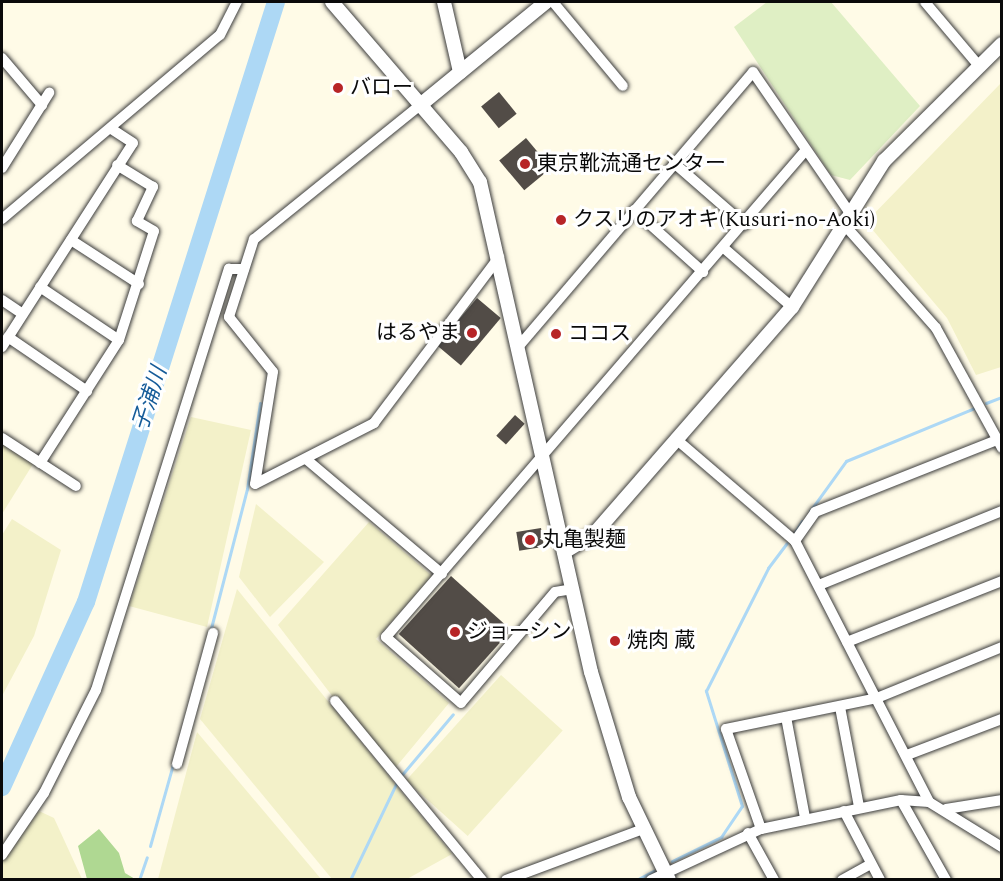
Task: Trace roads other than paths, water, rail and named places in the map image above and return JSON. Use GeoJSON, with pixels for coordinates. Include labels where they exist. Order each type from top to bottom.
{"type":"FeatureCollection","features":[{"type":"Feature","properties":{"kind":"street"},"geometry":{"type":"LineString","coordinates":[[2,219],[219,35],[237,2]]}},
{"type":"Feature","properties":{"kind":"street"},"geometry":{"type":"LineString","coordinates":[[332,2],[474,170],[499,257],[564,552],[617,764],[643,829],[667,876]]}},
{"type":"Feature","properties":{"kind":"street"},"geometry":{"type":"LineString","coordinates":[[444,2],[460,72]]}},
{"type":"Feature","properties":{"kind":"street"},"geometry":{"type":"LineString","coordinates":[[499,257],[374,423],[255,483],[273,372],[229,317],[244,269],[262,231],[546,2]]}},
{"type":"Feature","properties":{"kind":"street"},"geometry":{"type":"LineString","coordinates":[[553,2],[623,86]]}},
{"type":"Feature","properties":{"kind":"street"},"geometry":{"type":"LineString","coordinates":[[925,2],[979,66]]}},
{"type":"Feature","properties":{"kind":"street"},"geometry":{"type":"LineString","coordinates":[[564,552],[594,534],[792,307],[845,215],[884,161],[1002,44]]}},
{"type":"Feature","properties":{"kind":"street"},"geometry":{"type":"LineString","coordinates":[[2,61],[42,105]]}},
{"type":"Feature","properties":{"kind":"street"},"geometry":{"type":"LineString","coordinates":[[519,346],[753,72],[845,215],[936,328],[999,444],[815,512],[795,541]]}},
{"type":"Feature","properties":{"kind":"street"},"geometry":{"type":"LineString","coordinates":[[2,168],[49,93]]}},
{"type":"Feature","properties":{"kind":"street"},"geometry":{"type":"LineString","coordinates":[[2,347],[133,143],[110,128]]}},
{"type":"Feature","properties":{"kind":"street"},"geometry":{"type":"LineString","coordinates":[[573,589],[555,592],[461,703],[386,638],[725,249],[805,151]]}},
{"type":"Feature","properties":{"kind":"street"},"geometry":{"type":"LineString","coordinates":[[674,164],[745,225]]}},
{"type":"Feature","properties":{"kind":"street"},"geometry":{"type":"LineString","coordinates":[[40,463],[119,340],[139,284],[154,231],[136,221],[153,187],[117,165]]}},
{"type":"Feature","properties":{"kind":"street"},"geometry":{"type":"LineString","coordinates":[[634,210],[703,272]]}},
{"type":"Feature","properties":{"kind":"street"},"geometry":{"type":"LineString","coordinates":[[70,240],[139,284]]}},
{"type":"Feature","properties":{"kind":"street"},"geometry":{"type":"LineString","coordinates":[[725,249],[792,307]]}},
{"type":"Feature","properties":{"kind":"street"},"geometry":{"type":"LineString","coordinates":[[2,855],[44,793],[96,690],[229,269],[244,269]]}},
{"type":"Feature","properties":{"kind":"street"},"geometry":{"type":"LineString","coordinates":[[40,287],[119,340]]}},
{"type":"Feature","properties":{"kind":"street"},"geometry":{"type":"LineString","coordinates":[[2,300],[23,314]]}},
{"type":"Feature","properties":{"kind":"street"},"geometry":{"type":"LineString","coordinates":[[8,337],[87,391]]}},
{"type":"Feature","properties":{"kind":"street"},"geometry":{"type":"LineString","coordinates":[[2,438],[76,486]]}},
{"type":"Feature","properties":{"kind":"street"},"geometry":{"type":"LineString","coordinates":[[676,439],[795,541],[907,755],[929,802]]}},
{"type":"Feature","properties":{"kind":"street"},"geometry":{"type":"LineString","coordinates":[[306,459],[442,574]]}},
{"type":"Feature","properties":{"kind":"street"},"geometry":{"type":"LineString","coordinates":[[819,585],[1002,511]]}},
{"type":"Feature","properties":{"kind":"street"},"geometry":{"type":"LineString","coordinates":[[847,642],[1002,581]]}},
{"type":"Feature","properties":{"kind":"street"},"geometry":{"type":"LineString","coordinates":[[177,764],[213,633]]}},
{"type":"Feature","properties":{"kind":"street"},"geometry":{"type":"LineString","coordinates":[[761,829],[726,729],[877,698],[1002,647]]}},
{"type":"Feature","properties":{"kind":"street"},"geometry":{"type":"LineString","coordinates":[[335,701],[482,879]]}},
{"type":"Feature","properties":{"kind":"street"},"geometry":{"type":"LineString","coordinates":[[840,707],[860,807]]}},
{"type":"Feature","properties":{"kind":"street"},"geometry":{"type":"LineString","coordinates":[[786,717],[805,818]]}},
{"type":"Feature","properties":{"kind":"street"},"geometry":{"type":"LineString","coordinates":[[907,755],[1002,719]]}},
{"type":"Feature","properties":{"kind":"street"},"geometry":{"type":"LineString","coordinates":[[901,800],[946,879]]}},
{"type":"Feature","properties":{"kind":"street"},"geometry":{"type":"LineString","coordinates":[[651,879],[667,876],[748,833],[805,818],[901,800],[929,802],[946,809],[1002,847]]}},
{"type":"Feature","properties":{"kind":"street"},"geometry":{"type":"LineString","coordinates":[[946,809],[1002,800]]}},
{"type":"Feature","properties":{"kind":"street"},"geometry":{"type":"LineString","coordinates":[[844,811],[880,879]]}},
{"type":"Feature","properties":{"kind":"street"},"geometry":{"type":"LineString","coordinates":[[506,879],[643,829]]}},
{"type":"Feature","properties":{"kind":"street"},"geometry":{"type":"LineString","coordinates":[[748,833],[774,879]]}},
{"type":"Feature","properties":{"kind":"street"},"geometry":{"type":"LineString","coordinates":[[842,879],[871,864]]}},
{"type":"Feature","properties":{"kind":"waterway","name":"子浦川"},"geometry":{"type":"LineString","coordinates":[[2,787],[86,602],[276,2]]}},
{"type":"Feature","properties":{"kind":"waterway"},"geometry":{"type":"LineString","coordinates":[[986,403],[1002,397]]}},
{"type":"Feature","properties":{"kind":"waterway"},"geometry":{"type":"LineString","coordinates":[[210,632],[247,489],[260,403]]}},
{"type":"Feature","properties":{"kind":"waterway"},"geometry":{"type":"LineString","coordinates":[[810,511],[846,461],[977,407]]}},
{"type":"Feature","properties":{"kind":"waterway"},"geometry":{"type":"LineString","coordinates":[[795,532],[802,521]]}},
{"type":"Feature","properties":{"kind":"waterway"},"geometry":{"type":"LineString","coordinates":[[672,861],[721,837],[742,806],[706,691],[768,568],[787,543]]}},
{"type":"Feature","properties":{"kind":"waterway"},"geometry":{"type":"LineString","coordinates":[[400,777],[453,714]]}},
{"type":"Feature","properties":{"kind":"waterway"},"geometry":{"type":"LineString","coordinates":[[150,846],[173,764]]}},
{"type":"Feature","properties":{"kind":"waterway"},"geometry":{"type":"LineString","coordinates":[[350,880],[397,782]]}},
{"type":"Feature","properties":{"kind":"waterway"},"geometry":{"type":"LineString","coordinates":[[139,880],[147,857]]}},
{"type":"Feature","properties":{"kind":"waterway"},"geometry":{"type":"LineString","coordinates":[[636,880],[654,871]]}},
{"type":"Feature","properties":{"kind":"place","name":"バロー"},"geometry":{"type":"Point","coordinates":[338,88]}},
{"type":"Feature","properties":{"kind":"place","name":"東京靴流通センター"},"geometry":{"type":"Point","coordinates":[525,164]}},
{"type":"Feature","properties":{"kind":"place","name":"クスリのアオキ(Kusuri-no-Aoki)"},"geometry":{"type":"Point","coordinates":[561,220]}},
{"type":"Feature","properties":{"kind":"place","name":"はるやま"},"geometry":{"type":"Point","coordinates":[472,333]}},
{"type":"Feature","properties":{"kind":"place","name":"ココス"},"geometry":{"type":"Point","coordinates":[556,334]}},
{"type":"Feature","properties":{"kind":"place","name":"丸亀製麺"},"geometry":{"type":"Point","coordinates":[530,540]}},
{"type":"Feature","properties":{"kind":"place","name":"ジョーシン"},"geometry":{"type":"Point","coordinates":[455,632]}},
{"type":"Feature","properties":{"kind":"place","name":"焼肉 蔵"},"geometry":{"type":"Point","coordinates":[615,641]}}]}
